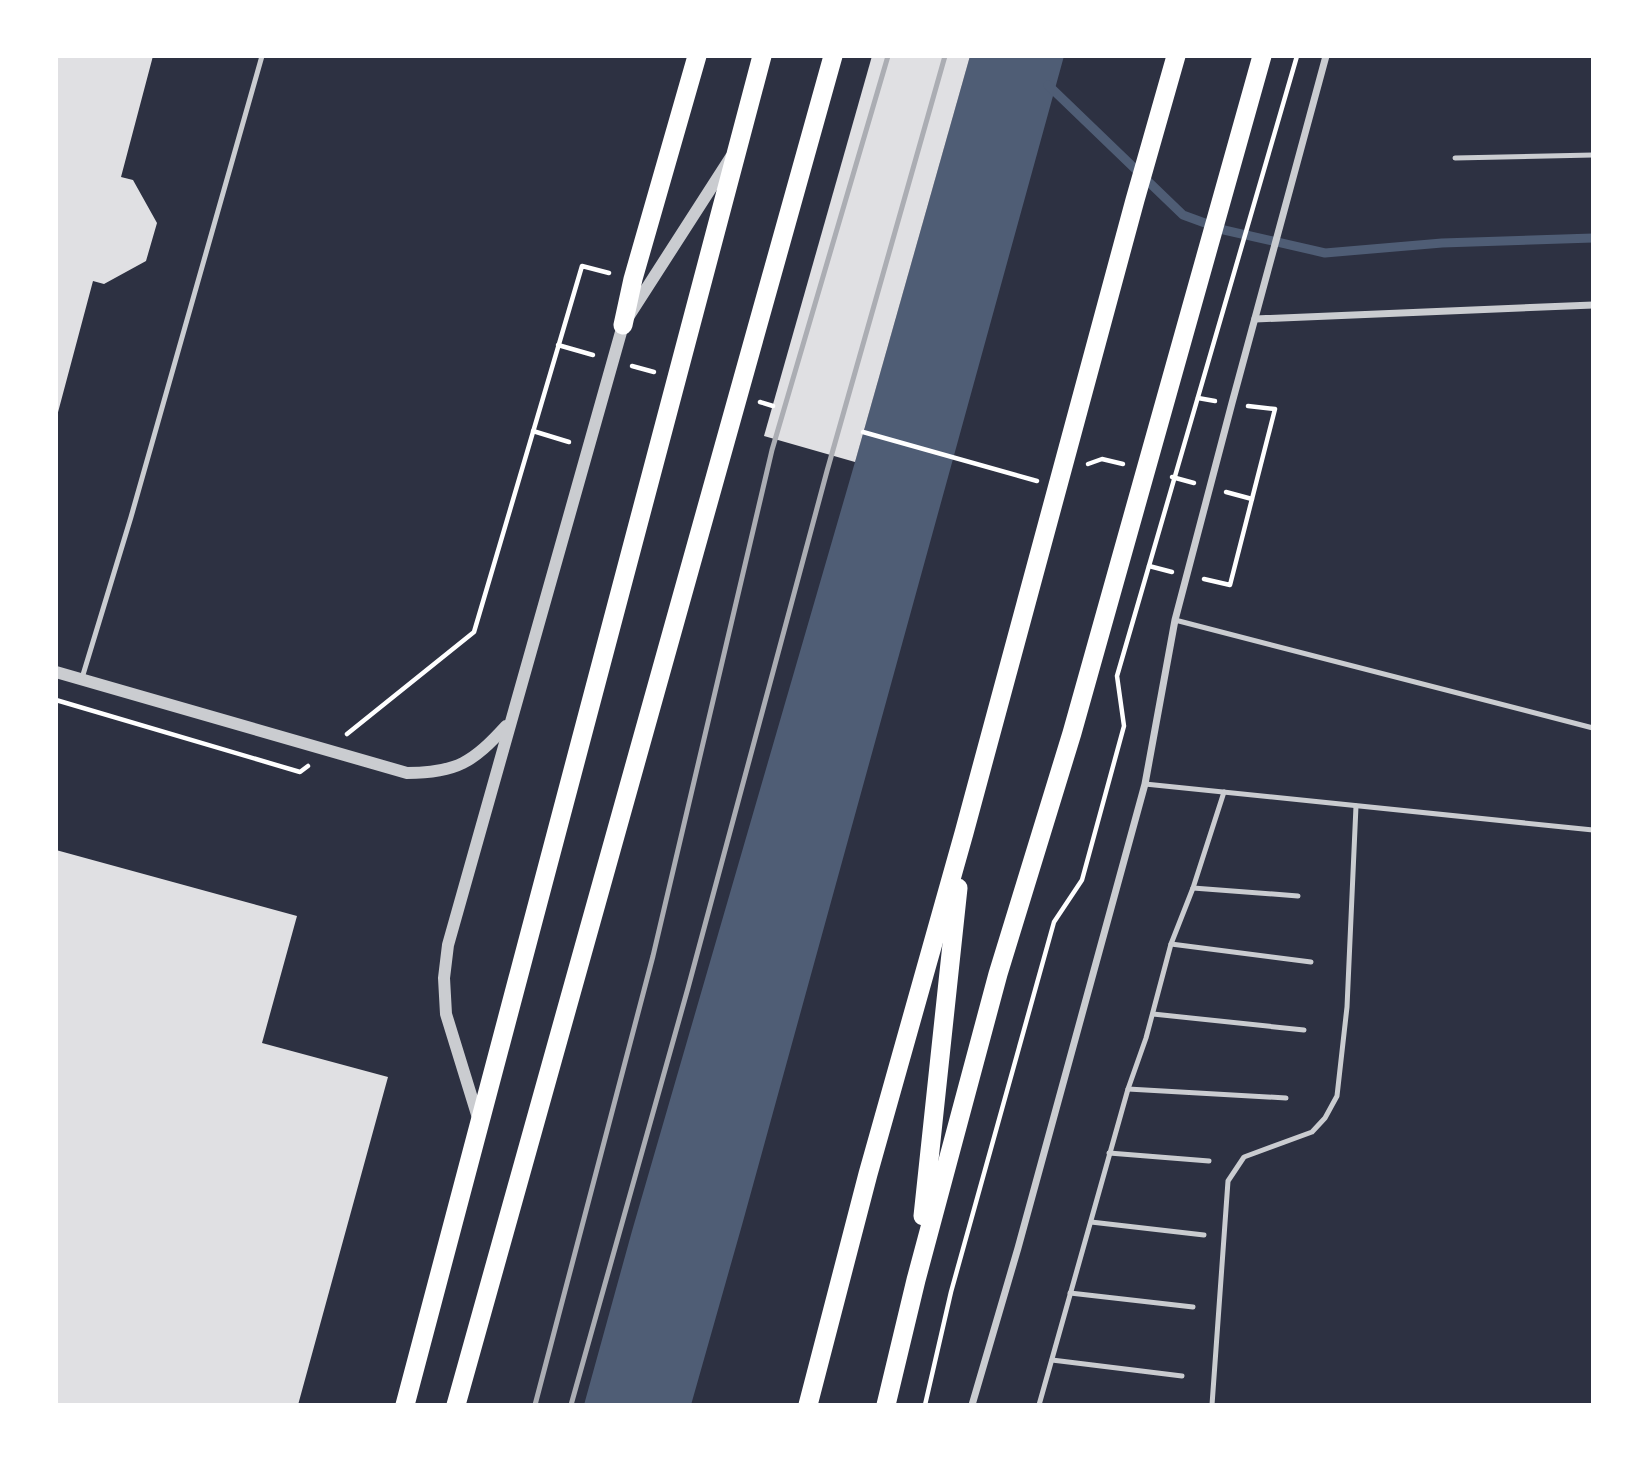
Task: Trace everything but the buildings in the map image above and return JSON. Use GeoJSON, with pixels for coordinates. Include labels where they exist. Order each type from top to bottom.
{"type":"FeatureCollection","features":[{"type":"Feature","properties":{"kind":"highway"},"geometry":{"type":"LineString","coordinates":[[623,325],[697,56]]}},
{"type":"Feature","properties":{"kind":"highway"},"geometry":{"type":"LineString","coordinates":[[405,1405],[762,56]]}},
{"type":"Feature","properties":{"kind":"highway"},"geometry":{"type":"LineString","coordinates":[[456,1405],[833,56]]}},
{"type":"Feature","properties":{"kind":"highway"},"geometry":{"type":"LineString","coordinates":[[808,1405],[868,1174],[964,833],[1135,200],[1177,56]]}},
{"type":"Feature","properties":{"kind":"highway"},"geometry":{"type":"LineString","coordinates":[[886,1405],[916,1280],[998,974],[1072,733],[1262,56]]}},
{"type":"Feature","properties":{"kind":"highway"},"geometry":{"type":"LineString","coordinates":[[916,1280],[964,833]]}},
{"type":"Feature","properties":{"kind":"street"},"geometry":{"type":"LineString","coordinates":[[972,1405],[1018,1248],[1144,784],[1175,620],[1326,56]]}},
{"type":"Feature","properties":{"kind":"street"},"geometry":{"type":"LineString","coordinates":[[480,1123],[446,1014],[443,978],[448,945],[623,325],[738,145]]}},
{"type":"Feature","properties":{"kind":"street"},"geometry":{"type":"LineString","coordinates":[[1255,319],[1593,305]]}},
{"type":"Feature","properties":{"kind":"street"},"geometry":{"type":"LineString","coordinates":[[56,672],[407,773],[435,773],[460,765],[484,750],[509,723]]}},
{"type":"Feature","properties":{"kind":"lane"},"geometry":{"type":"LineString","coordinates":[[82,679],[135,504],[262,56]]}},
{"type":"Feature","properties":{"kind":"lane"},"geometry":{"type":"LineString","coordinates":[[1455,158],[1593,155]]}},
{"type":"Feature","properties":{"kind":"lane"},"geometry":{"type":"LineString","coordinates":[[1175,620],[1593,728]]}},
{"type":"Feature","properties":{"kind":"lane"},"geometry":{"type":"LineString","coordinates":[[1144,784],[1593,830]]}},
{"type":"Feature","properties":{"kind":"lane"},"geometry":{"type":"LineString","coordinates":[[1039,1405],[1171,944],[1193,888],[1224,792]]}},
{"type":"Feature","properties":{"kind":"lane"},"geometry":{"type":"LineString","coordinates":[[1212,1405],[1228,1181],[1244,1157],[1312,1132],[1325,1118],[1337,1096],[1347,1007],[1356,806]]}},
{"type":"Feature","properties":{"kind":"lane"},"geometry":{"type":"LineString","coordinates":[[1193,888],[1298,895]]}},
{"type":"Feature","properties":{"kind":"lane"},"geometry":{"type":"LineString","coordinates":[[1171,944],[1311,962]]}},
{"type":"Feature","properties":{"kind":"lane"},"geometry":{"type":"LineString","coordinates":[[1153,1014],[1304,1030]]}},
{"type":"Feature","properties":{"kind":"lane"},"geometry":{"type":"LineString","coordinates":[[1128,1089],[1286,1098]]}},
{"type":"Feature","properties":{"kind":"lane"},"geometry":{"type":"LineString","coordinates":[[1110,1153],[1209,1161]]}},
{"type":"Feature","properties":{"kind":"lane"},"geometry":{"type":"LineString","coordinates":[[1090,1222],[1204,1235]]}},
{"type":"Feature","properties":{"kind":"lane"},"geometry":{"type":"LineString","coordinates":[[1070,1293],[1193,1307]]}},
{"type":"Feature","properties":{"kind":"lane"},"geometry":{"type":"LineString","coordinates":[[1052,1360],[1182,1376]]}},
{"type":"Feature","properties":{"kind":"path"},"geometry":{"type":"LineString","coordinates":[[925,1405],[951,1292],[1054,922],[1082,880],[1124,726],[1116,676],[1297,56]]}},
{"type":"Feature","properties":{"kind":"path"},"geometry":{"type":"LineString","coordinates":[[56,699],[300,772],[474,632],[582,266]]}},
{"type":"Feature","properties":{"kind":"path"},"geometry":{"type":"LineString","coordinates":[[1230,585],[1275,409]]}},
{"type":"Feature","properties":{"kind":"path"},"geometry":{"type":"LineString","coordinates":[[533,431],[588,448]]}},
{"type":"Feature","properties":{"kind":"water"},"geometry":{"type":"Polygon","coordinates":[[[970,56],[1064,56],[691,1405],[584,1405],[632,1231],[970,56]]]}},
{"type":"Feature","properties":{"kind":"waterway"},"geometry":{"type":"LineString","coordinates":[[1048,85],[1183,215],[1224,230],[1325,253],[1442,243],[1593,238]]}},
{"type":"Feature","properties":{"kind":"railway"},"geometry":{"type":"LineString","coordinates":[[535,1405],[653,956],[772,450],[888,56]]}},
{"type":"Feature","properties":{"kind":"railway"},"geometry":{"type":"LineString","coordinates":[[571,1405],[688,988],[827,471],[945,56]]}}]}
